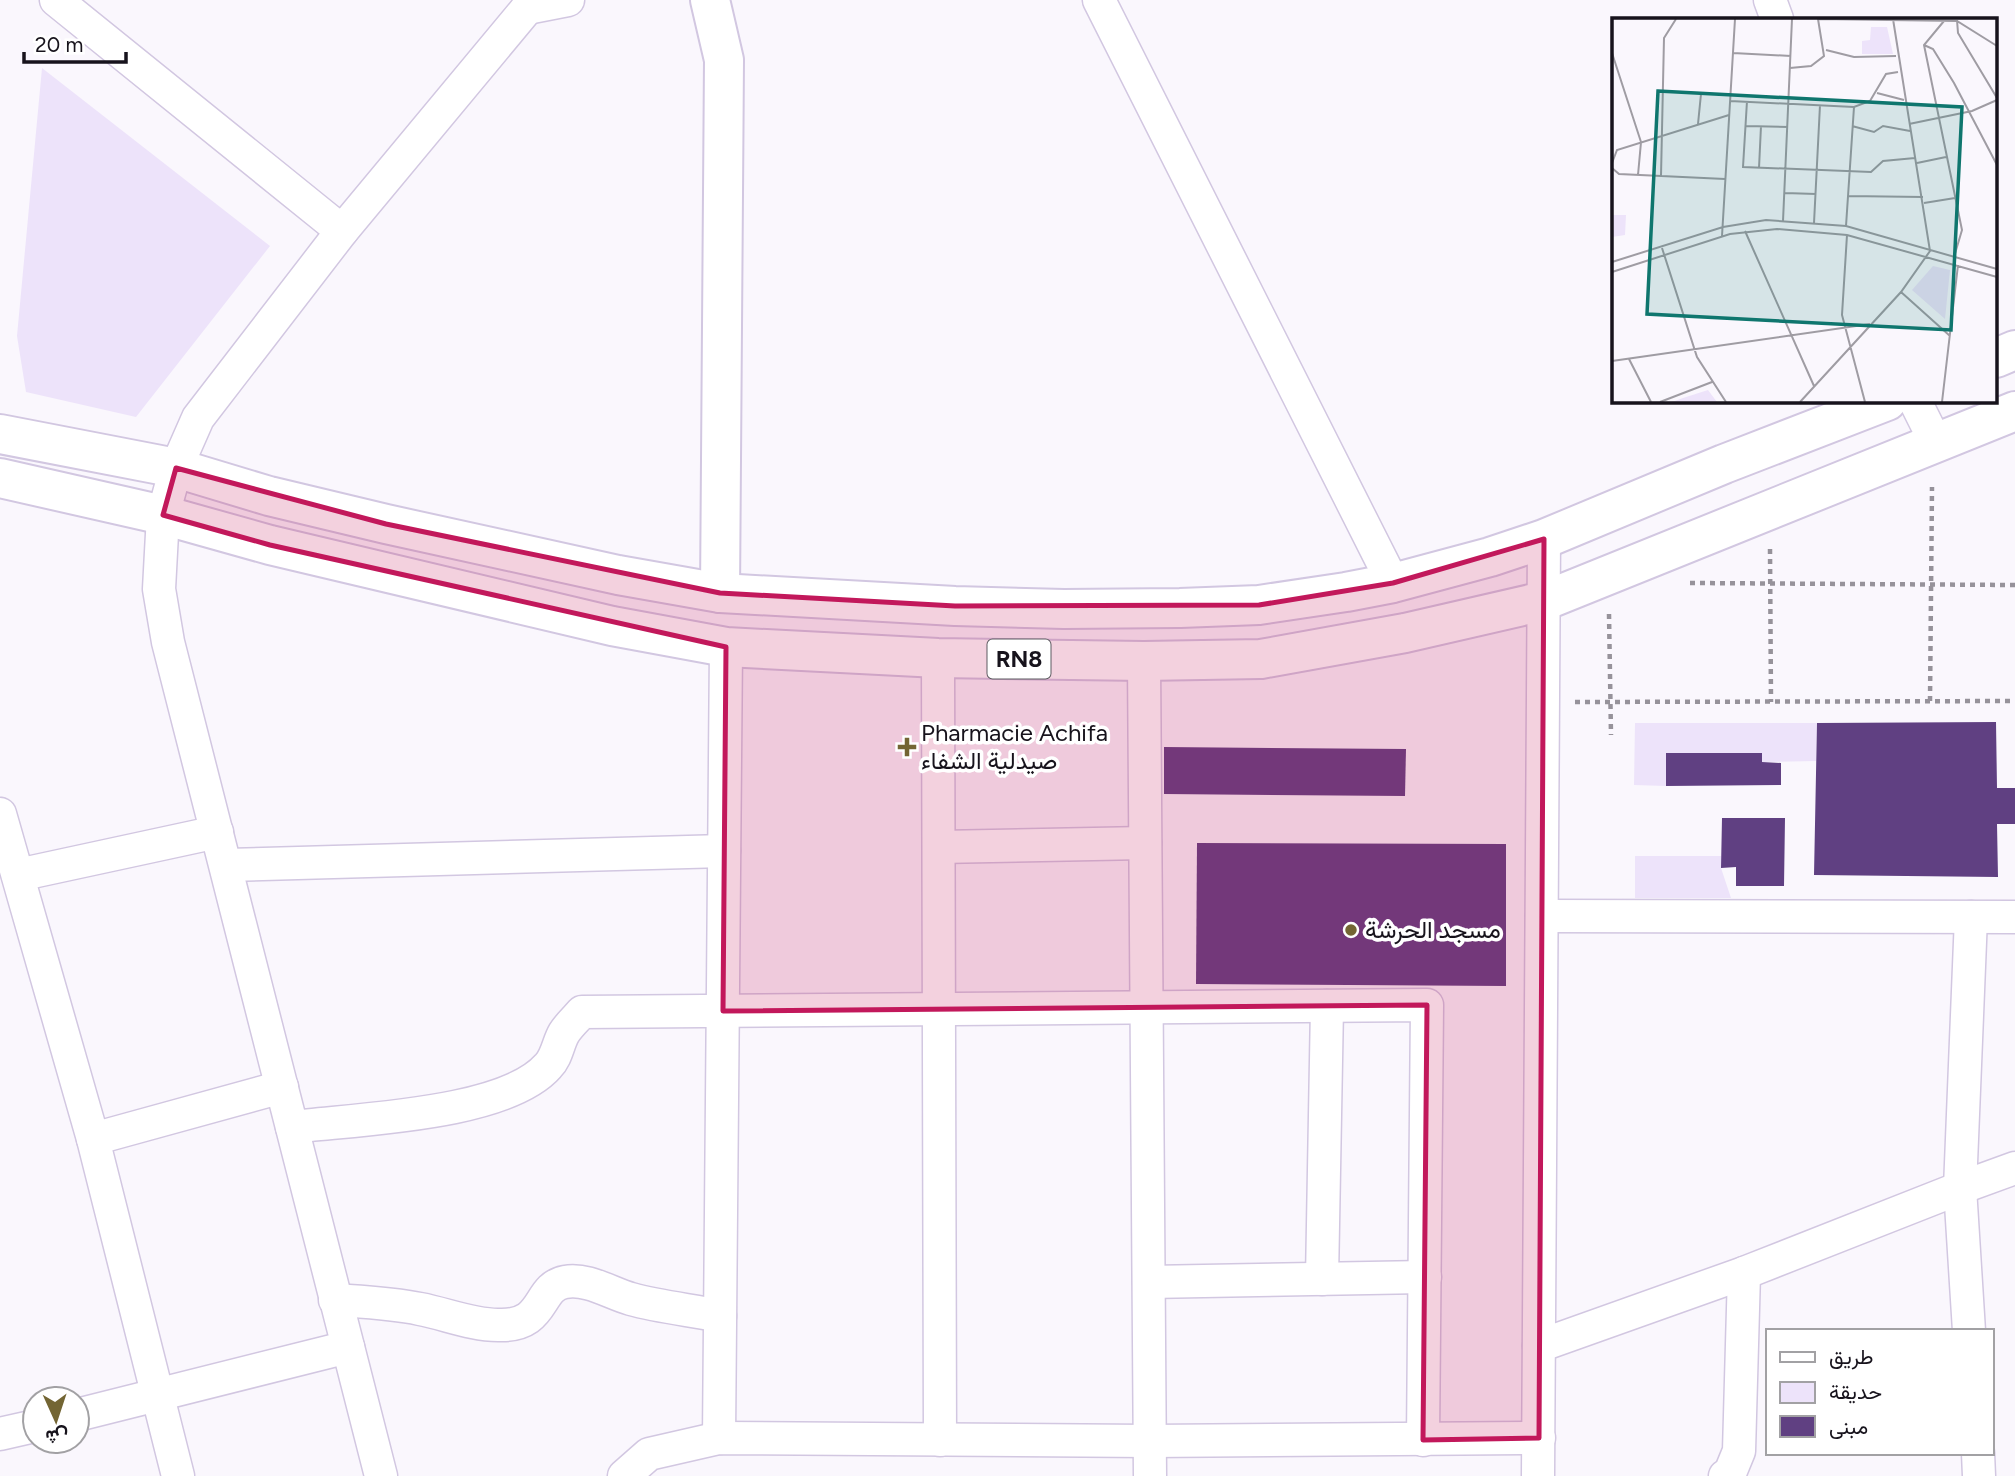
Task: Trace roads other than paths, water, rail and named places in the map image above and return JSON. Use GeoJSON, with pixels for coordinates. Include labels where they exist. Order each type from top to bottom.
{"type":"FeatureCollection","features":[{"type":"Feature","properties":{"kind":"main road"},"geometry":{"type":"LineString","coordinates":[[710,0],[724,60],[720,593]]}},
{"type":"Feature","properties":{"kind":"main road"},"geometry":{"type":"LineString","coordinates":[[1997,358],[2015,350]]}},
{"type":"Feature","properties":{"kind":"main road","name":"RN8"},"geometry":{"type":"LineString","coordinates":[[0,434],[176,468],[269,496],[386,524],[618,575],[720,593],[955,606],[1180,608],[1259,605],[1393,583],[1490,557],[1544,539],[1724,464],[1884,402]]}},
{"type":"Feature","properties":{"kind":"main road","name":"RN8"},"geometry":{"type":"LineString","coordinates":[[2,484],[163,515],[282,548],[612,626],[726,647],[939,658],[1261,659],[1405,633],[1544,600],[2015,411]]}},
{"type":"Feature","properties":{"kind":"street"},"geometry":{"type":"LineString","coordinates":[[56,0],[342,231]]}},
{"type":"Feature","properties":{"kind":"street"},"geometry":{"type":"LineString","coordinates":[[381,1476],[168,642],[159,589],[163,515],[176,468],[198,418],[342,231],[531,4],[568,0]]}},
{"type":"Feature","properties":{"kind":"street"},"geometry":{"type":"LineString","coordinates":[[1099,0],[1393,583]]}},
{"type":"Feature","properties":{"kind":"street"},"geometry":{"type":"LineString","coordinates":[[1770,0],[1777,18]]}},
{"type":"Feature","properties":{"kind":"street"},"geometry":{"type":"LineString","coordinates":[[1916,402],[1935,441]]}},
{"type":"Feature","properties":{"kind":"street"},"geometry":{"type":"LineString","coordinates":[[1538,1476],[1544,539]]}},
{"type":"Feature","properties":{"kind":"street"},"geometry":{"type":"LineString","coordinates":[[719,1438],[726,647]]}},
{"type":"Feature","properties":{"kind":"street"},"geometry":{"type":"LineString","coordinates":[[939,658],[940,1440]]}},
{"type":"Feature","properties":{"kind":"street"},"geometry":{"type":"LineString","coordinates":[[1144,660],[1150,1476]]}},
{"type":"Feature","properties":{"kind":"street"},"geometry":{"type":"LineString","coordinates":[[0,814],[93,1139],[178,1476]]}},
{"type":"Feature","properties":{"kind":"street"},"geometry":{"type":"LineString","coordinates":[[18,875],[217,832]]}},
{"type":"Feature","properties":{"kind":"street"},"geometry":{"type":"LineString","coordinates":[[939,847],[1146,843]]}},
{"type":"Feature","properties":{"kind":"street"},"geometry":{"type":"LineString","coordinates":[[227,866],[724,851]]}},
{"type":"Feature","properties":{"kind":"street"},"geometry":{"type":"LineString","coordinates":[[1542,916],[2015,917]]}},
{"type":"Feature","properties":{"kind":"street"},"geometry":{"type":"LineString","coordinates":[[1969,1329],[1960,1188],[1971,917]]}},
{"type":"Feature","properties":{"kind":"street"},"geometry":{"type":"LineString","coordinates":[[292,1127],[470,1105],[504,1094],[531,1080],[549,1066],[564,1034],[582,1012],[1427,1005],[1423,1440]]}},
{"type":"Feature","properties":{"kind":"street"},"geometry":{"type":"LineString","coordinates":[[1322,1279],[1327,1006]]}},
{"type":"Feature","properties":{"kind":"street"},"geometry":{"type":"LineString","coordinates":[[93,1139],[282,1087]]}},
{"type":"Feature","properties":{"kind":"street"},"geometry":{"type":"LineString","coordinates":[[1539,1346],[1744,1272],[2015,1168]]}},
{"type":"Feature","properties":{"kind":"street"},"geometry":{"type":"LineString","coordinates":[[1725,1476],[1730,1473],[1739,1451],[1744,1272]]}},
{"type":"Feature","properties":{"kind":"street"},"geometry":{"type":"LineString","coordinates":[[1149,1282],[1425,1277]]}},
{"type":"Feature","properties":{"kind":"street"},"geometry":{"type":"LineString","coordinates":[[335,1300],[419,1308],[480,1323],[516,1324],[530,1319],[554,1287],[564,1282],[576,1282],[632,1299],[720,1316]]}},
{"type":"Feature","properties":{"kind":"street"},"geometry":{"type":"LineString","coordinates":[[91,1412],[348,1347]]}},
{"type":"Feature","properties":{"kind":"street"},"geometry":{"type":"LineString","coordinates":[[0,1434],[21,1429]]}},
{"type":"Feature","properties":{"kind":"street"},"geometry":{"type":"LineString","coordinates":[[624,1476],[649,1454],[719,1438],[1150,1441],[1539,1438]]}},
{"type":"Feature","properties":{"kind":"street"},"geometry":{"type":"LineString","coordinates":[[1978,1455],[1979,1476]]}},
{"type":"Feature","properties":{"kind":"place","name":"Pharmacie Achifa صيدلية الشفاء"},"geometry":{"type":"Point","coordinates":[907,747]}},
{"type":"Feature","properties":{"kind":"place","name":"مسجد الحرشة"},"geometry":{"type":"Point","coordinates":[1351,930]}}]}
